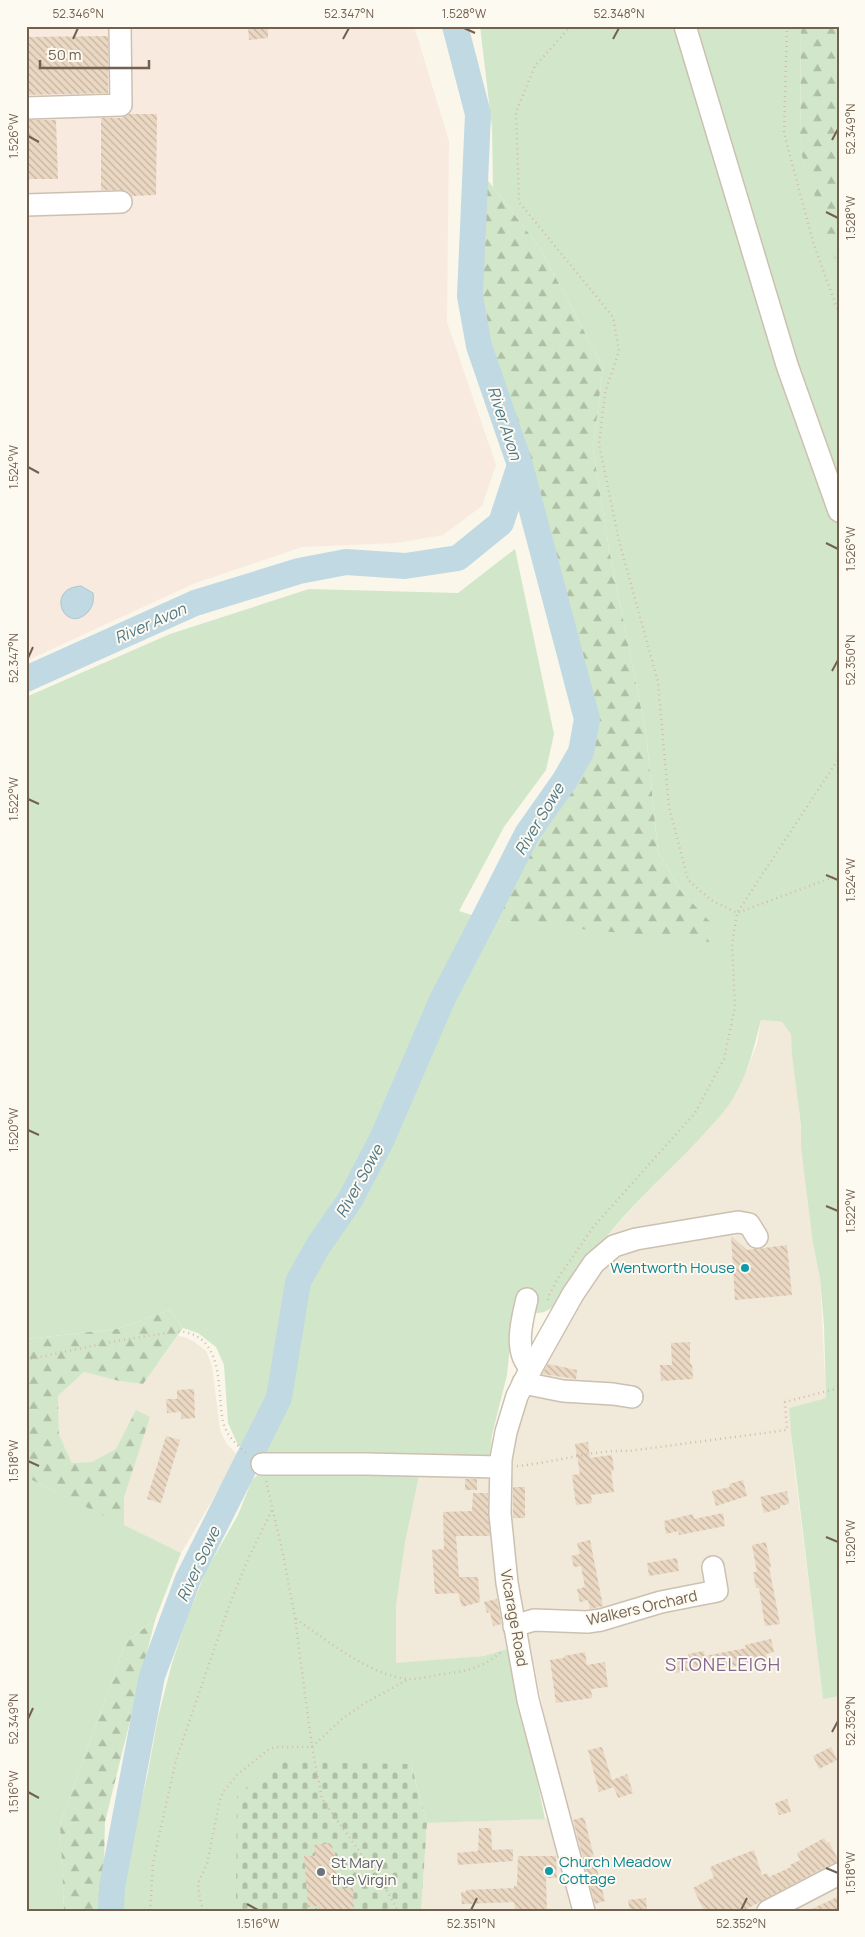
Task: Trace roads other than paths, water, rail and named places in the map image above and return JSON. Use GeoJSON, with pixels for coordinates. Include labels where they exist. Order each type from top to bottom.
{"type":"FeatureCollection","features":[{"type":"Feature","properties":{"kind":"street"},"geometry":{"type":"LineString","coordinates":[[26,108],[121,105],[120,26]]}},
{"type":"Feature","properties":{"kind":"street"},"geometry":{"type":"LineString","coordinates":[[685,26],[787,365],[839,511]]}},
{"type":"Feature","properties":{"kind":"street"},"geometry":{"type":"LineString","coordinates":[[26,205],[121,202]]}},
{"type":"Feature","properties":{"kind":"street","name":"Vicarage Road"},"geometry":{"type":"LineString","coordinates":[[584,1911],[531,1710],[507,1583],[500,1514],[500,1467],[508,1425],[527,1376],[553,1328],[594,1263],[614,1246],[636,1239],[738,1222],[749,1224],[757,1237]]}},
{"type":"Feature","properties":{"kind":"street"},"geometry":{"type":"LineString","coordinates":[[527,1299],[521,1337],[522,1357],[527,1376],[563,1391],[632,1397]]}},
{"type":"Feature","properties":{"kind":"street"},"geometry":{"type":"LineString","coordinates":[[262,1464],[500,1467]]}},
{"type":"Feature","properties":{"kind":"street","name":"Walkers Orchard"},"geometry":{"type":"LineString","coordinates":[[515,1632],[534,1620],[587,1622],[601,1620],[661,1602],[717,1591],[713,1567]]}},
{"type":"Feature","properties":{"kind":"street"},"geometry":{"type":"LineString","coordinates":[[768,1911],[839,1874]]}},
{"type":"Feature","properties":{"kind":"water"},"geometry":{"type":"Polygon","coordinates":[[[81,586],[93,593],[93,603],[88,612],[80,618],[72,618],[66,615],[62,609],[61,601],[63,594],[70,589],[81,586]]]}},
{"type":"Feature","properties":{"kind":"waterway","name":"River Sowe"},"geometry":{"type":"LineString","coordinates":[[111,1911],[112,1887],[152,1676],[188,1579],[279,1398],[298,1282],[318,1246],[350,1200],[382,1139],[442,1000],[527,834],[565,780],[581,752],[587,719],[520,465],[479,346],[470,296],[478,114],[455,26]]}},
{"type":"Feature","properties":{"kind":"waterway","name":"River Avon"},"geometry":{"type":"LineString","coordinates":[[26,679],[195,603],[299,571],[346,562],[405,566],[458,558],[501,523],[520,465]]}},
{"type":"Feature","properties":{"kind":"place","name":"Wentworth House"},"geometry":{"type":"Point","coordinates":[745,1268]}},
{"type":"Feature","properties":{"kind":"place","name":"Church Meadow Cottage"},"geometry":{"type":"Point","coordinates":[549,1871]}},
{"type":"Feature","properties":{"kind":"place","name":"St Mary the Virgin"},"geometry":{"type":"Point","coordinates":[321,1872]}},
{"type":"Feature","properties":{"kind":"district","name":"STONELEIGH"},"geometry":{"type":"Point","coordinates":[723,1665]}}]}
